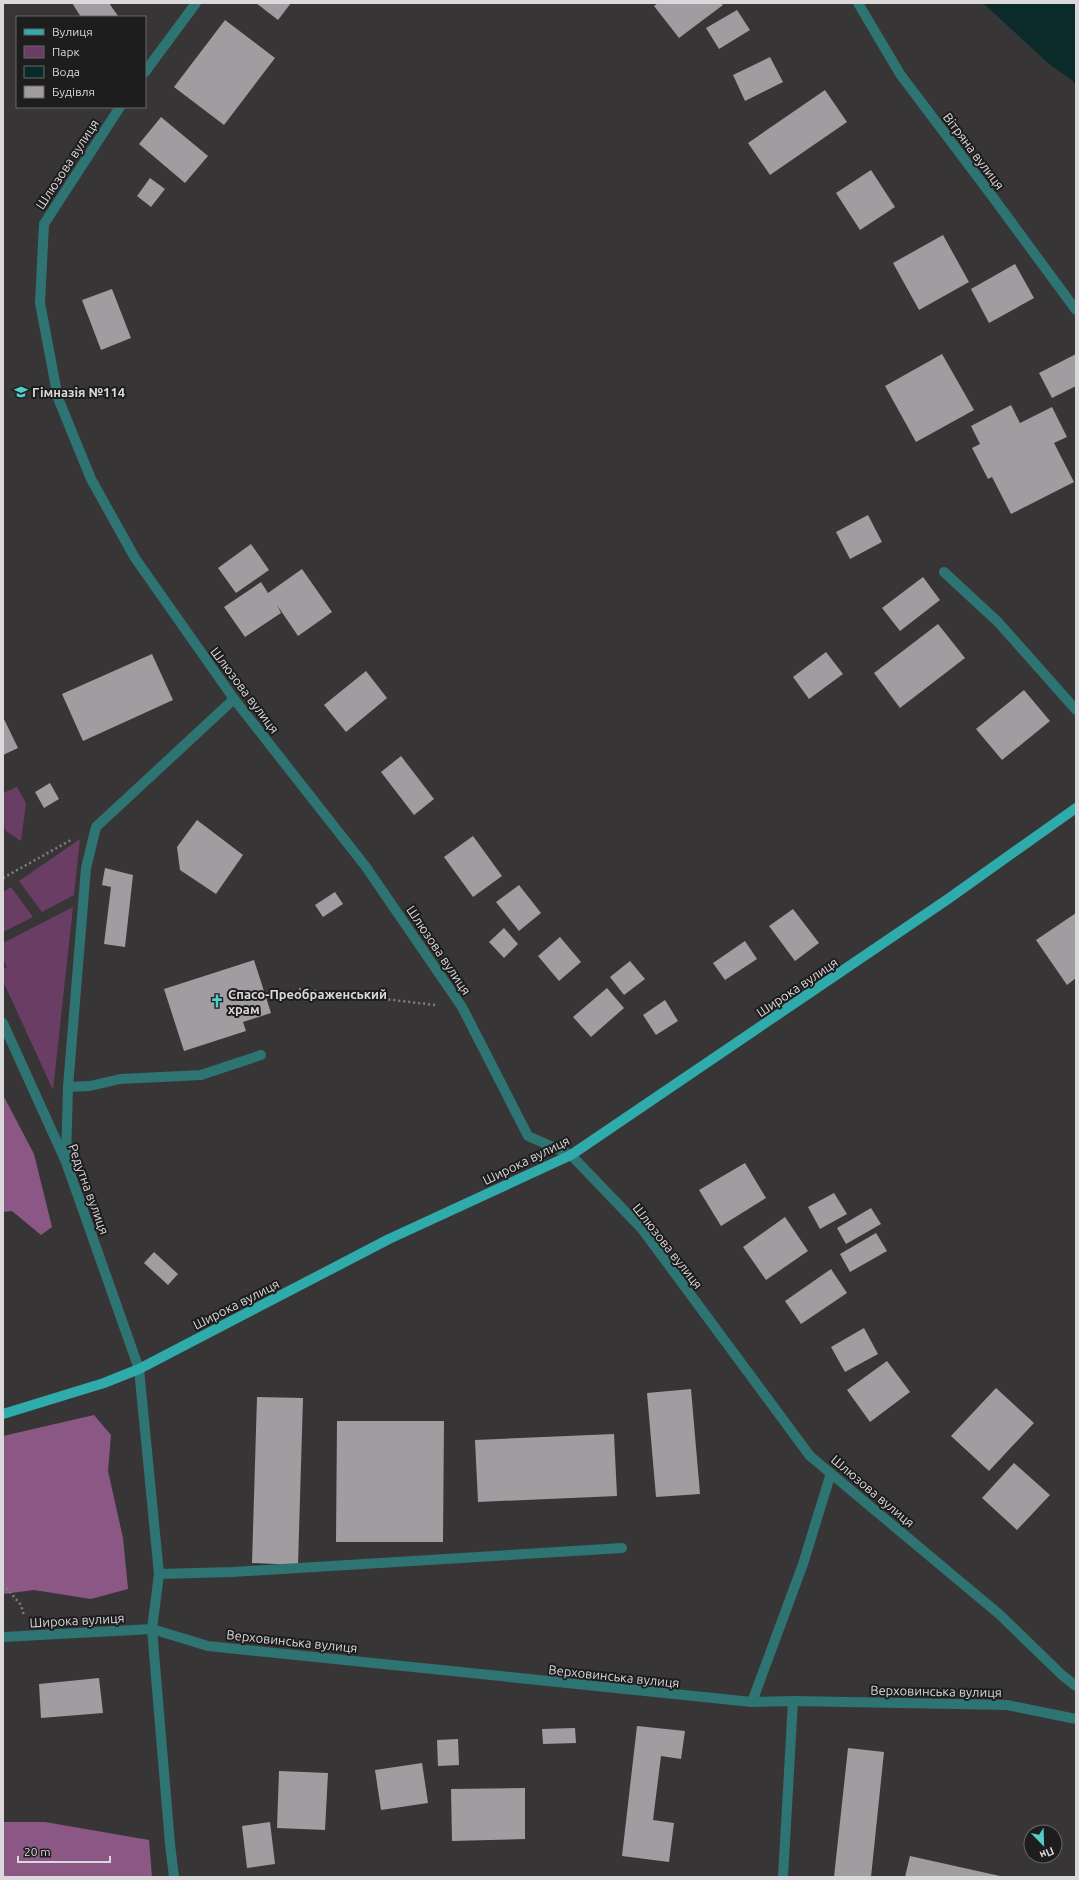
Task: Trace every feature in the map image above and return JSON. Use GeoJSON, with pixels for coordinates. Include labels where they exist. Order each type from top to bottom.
{"type":"FeatureCollection","features":[{"type":"Feature","properties":{"kind":"main road","name":"Широка вулиця"},"geometry":{"type":"LineString","coordinates":[[3,1414],[104,1383],[139,1369],[389,1239],[571,1154],[935,908],[1076,808]]}},
{"type":"Feature","properties":{"kind":"street"},"geometry":{"type":"LineString","coordinates":[[146,71],[196,3]]}},
{"type":"Feature","properties":{"kind":"street","name":"Вітряна вулиця"},"geometry":{"type":"LineString","coordinates":[[858,3],[900,74],[1076,310]]}},
{"type":"Feature","properties":{"kind":"street","name":"Шлюзова вулиця"},"geometry":{"type":"LineString","coordinates":[[119,108],[44,224],[40,303],[58,398],[91,479],[135,558],[234,699],[366,867],[462,1007],[528,1136],[571,1154],[642,1229],[810,1456],[999,1614],[1062,1675],[1076,1686]]}},
{"type":"Feature","properties":{"kind":"street"},"geometry":{"type":"LineString","coordinates":[[944,572],[998,622],[1076,710]]}},
{"type":"Feature","properties":{"kind":"street"},"geometry":{"type":"LineString","coordinates":[[66,1162],[68,1087],[86,868],[96,827],[234,699]]}},
{"type":"Feature","properties":{"kind":"street","name":"Редутна вулиця"},"geometry":{"type":"LineString","coordinates":[[3,1023],[66,1162],[139,1369]]}},
{"type":"Feature","properties":{"kind":"street"},"geometry":{"type":"LineString","coordinates":[[68,1087],[90,1086],[120,1079],[202,1075],[261,1055]]}},
{"type":"Feature","properties":{"kind":"street"},"geometry":{"type":"LineString","coordinates":[[139,1369],[159,1574],[152,1629],[174,1877]]}},
{"type":"Feature","properties":{"kind":"street"},"geometry":{"type":"LineString","coordinates":[[752,1702],[803,1564],[831,1473]]}},
{"type":"Feature","properties":{"kind":"street"},"geometry":{"type":"LineString","coordinates":[[159,1574],[232,1572],[622,1548]]}},
{"type":"Feature","properties":{"kind":"street","name":"Верховинська вулиця"},"geometry":{"type":"LineString","coordinates":[[152,1629],[208,1646],[752,1702],[793,1701],[1007,1705],[1076,1719]]}},
{"type":"Feature","properties":{"kind":"street","name":"Широка вулиця"},"geometry":{"type":"LineString","coordinates":[[3,1637],[152,1629]]}},
{"type":"Feature","properties":{"kind":"street"},"geometry":{"type":"LineString","coordinates":[[783,1877],[793,1701]]}},
{"type":"Feature","properties":{"kind":"path"},"geometry":{"type":"LineString","coordinates":[[3,878],[96,827]]}},
{"type":"Feature","properties":{"kind":"path"},"geometry":{"type":"LineString","coordinates":[[299,989],[405,1002],[462,1007]]}},
{"type":"Feature","properties":{"kind":"path"},"geometry":{"type":"LineString","coordinates":[[3,1584],[21,1604],[29,1636]]}},
{"type":"Feature","properties":{"kind":"green space"},"geometry":{"type":"Polygon","coordinates":[[[17,787],[26,803],[21,841],[6,831],[3,824],[3,793],[17,787]]]}},
{"type":"Feature","properties":{"kind":"green space"},"geometry":{"type":"Polygon","coordinates":[[[80,839],[74,895],[42,912],[19,881],[80,839]]]}},
{"type":"Feature","properties":{"kind":"green space"},"geometry":{"type":"Polygon","coordinates":[[[11,887],[33,917],[3,932],[3,892],[11,887]]]}},
{"type":"Feature","properties":{"kind":"green space"},"geometry":{"type":"Polygon","coordinates":[[[73,907],[53,1090],[3,981],[3,969],[7,967],[3,959],[3,943],[73,907]]]}},
{"type":"Feature","properties":{"kind":"shaded area"},"geometry":{"type":"Polygon","coordinates":[[[3,1095],[34,1154],[52,1227],[41,1235],[12,1211],[3,1212],[3,1095]]]}},
{"type":"Feature","properties":{"kind":"shaded area"},"geometry":{"type":"Polygon","coordinates":[[[94,1415],[111,1435],[108,1471],[123,1538],[128,1589],[91,1599],[34,1590],[3,1594],[3,1436],[94,1415]]]}},
{"type":"Feature","properties":{"kind":"shaded area"},"geometry":{"type":"Polygon","coordinates":[[[3,1822],[45,1822],[149,1840],[152,1877],[3,1877],[3,1822]]]}},
{"type":"Feature","properties":{"kind":"water"},"geometry":{"type":"Polygon","coordinates":[[[983,3],[1076,3],[1076,86],[1072,80],[1049,64],[983,3]]]}},
{"type":"Feature","properties":{"kind":"building"},"geometry":{"type":"Polygon","coordinates":[[[72,3],[109,3],[118,16],[80,16],[72,3]]]}},
{"type":"Feature","properties":{"kind":"building"},"geometry":{"type":"Polygon","coordinates":[[[256,3],[291,3],[278,20],[256,3]]]}},
{"type":"Feature","properties":{"kind":"building"},"geometry":{"type":"Polygon","coordinates":[[[658,3],[721,3],[723,5],[679,38],[654,6],[658,3]]]}},
{"type":"Feature","properties":{"kind":"building"},"geometry":{"type":"Polygon","coordinates":[[[737,10],[750,30],[719,49],[706,28],[737,10]]]}},
{"type":"Feature","properties":{"kind":"building"},"geometry":{"type":"Polygon","coordinates":[[[225,20],[275,58],[224,125],[174,87],[225,20]]]}},
{"type":"Feature","properties":{"kind":"building"},"geometry":{"type":"Polygon","coordinates":[[[770,57],[783,82],[745,101],[733,75],[770,57]]]}},
{"type":"Feature","properties":{"kind":"building"},"geometry":{"type":"Polygon","coordinates":[[[825,90],[847,122],[770,175],[748,143],[825,90]]]}},
{"type":"Feature","properties":{"kind":"building"},"geometry":{"type":"Polygon","coordinates":[[[161,117],[208,156],[185,183],[139,144],[161,117]]]}},
{"type":"Feature","properties":{"kind":"building"},"geometry":{"type":"Polygon","coordinates":[[[871,170],[895,207],[860,230],[836,193],[871,170]]]}},
{"type":"Feature","properties":{"kind":"building"},"geometry":{"type":"Polygon","coordinates":[[[150,178],[165,189],[151,207],[137,196],[150,178]]]}},
{"type":"Feature","properties":{"kind":"building"},"geometry":{"type":"Polygon","coordinates":[[[943,235],[969,282],[919,310],[893,263],[943,235]]]}},
{"type":"Feature","properties":{"kind":"building"},"geometry":{"type":"Polygon","coordinates":[[[1015,264],[1034,298],[989,323],[971,289],[1015,264]]]}},
{"type":"Feature","properties":{"kind":"building"},"geometry":{"type":"Polygon","coordinates":[[[112,289],[131,338],[101,350],[82,300],[112,289]]]}},
{"type":"Feature","properties":{"kind":"building"},"geometry":{"type":"Polygon","coordinates":[[[942,354],[974,410],[916,442],[885,386],[942,354]]]}},
{"type":"Feature","properties":{"kind":"building"},"geometry":{"type":"Polygon","coordinates":[[[1076,354],[1076,386],[1052,398],[1039,373],[1076,354]]]}},
{"type":"Feature","properties":{"kind":"building"},"geometry":{"type":"Polygon","coordinates":[[[1011,405],[1020,423],[1052,407],[1067,437],[1054,443],[1074,482],[1011,514],[992,477],[988,479],[972,448],[980,444],[971,426],[1011,405]]]}},
{"type":"Feature","properties":{"kind":"building"},"geometry":{"type":"Polygon","coordinates":[[[868,515],[882,542],[850,559],[836,532],[868,515]]]}},
{"type":"Feature","properties":{"kind":"building"},"geometry":{"type":"Polygon","coordinates":[[[251,544],[269,570],[236,593],[218,568],[251,544]]]}},
{"type":"Feature","properties":{"kind":"building"},"geometry":{"type":"Polygon","coordinates":[[[302,569],[332,612],[298,636],[277,605],[281,613],[245,637],[224,607],[261,582],[268,593],[302,569]]]}},
{"type":"Feature","properties":{"kind":"building"},"geometry":{"type":"Polygon","coordinates":[[[923,577],[940,600],[900,631],[882,608],[923,577]]]}},
{"type":"Feature","properties":{"kind":"building"},"geometry":{"type":"Polygon","coordinates":[[[938,624],[965,658],[900,708],[874,673],[938,624]]]}},
{"type":"Feature","properties":{"kind":"building"},"geometry":{"type":"Polygon","coordinates":[[[826,652],[843,674],[809,699],[793,677],[826,652]]]}},
{"type":"Feature","properties":{"kind":"building"},"geometry":{"type":"Polygon","coordinates":[[[152,654],[173,700],[83,741],[62,694],[152,654]]]}},
{"type":"Feature","properties":{"kind":"building"},"geometry":{"type":"Polygon","coordinates":[[[366,671],[387,698],[346,732],[324,705],[366,671]]]}},
{"type":"Feature","properties":{"kind":"building"},"geometry":{"type":"Polygon","coordinates":[[[1024,690],[1050,721],[1002,760],[976,729],[1024,690]]]}},
{"type":"Feature","properties":{"kind":"building"},"geometry":{"type":"Polygon","coordinates":[[[3,717],[18,748],[3,755],[3,717]]]}},
{"type":"Feature","properties":{"kind":"building"},"geometry":{"type":"Polygon","coordinates":[[[401,756],[434,799],[414,815],[381,772],[401,756]]]}},
{"type":"Feature","properties":{"kind":"building"},"geometry":{"type":"Polygon","coordinates":[[[50,783],[59,799],[44,808],[35,792],[50,783]]]}},
{"type":"Feature","properties":{"kind":"building"},"geometry":{"type":"Polygon","coordinates":[[[197,820],[243,855],[216,894],[180,870],[177,847],[197,820]]]}},
{"type":"Feature","properties":{"kind":"building"},"geometry":{"type":"Polygon","coordinates":[[[473,836],[502,876],[473,897],[444,857],[473,836]]]}},
{"type":"Feature","properties":{"kind":"building"},"geometry":{"type":"Polygon","coordinates":[[[105,868],[133,875],[125,947],[104,944],[111,887],[102,885],[105,868]]]}},
{"type":"Feature","properties":{"kind":"building"},"geometry":{"type":"Polygon","coordinates":[[[519,885],[541,913],[519,931],[496,902],[519,885]]]}},
{"type":"Feature","properties":{"kind":"building"},"geometry":{"type":"Polygon","coordinates":[[[335,892],[343,904],[323,917],[315,905],[335,892]]]}},
{"type":"Feature","properties":{"kind":"building"},"geometry":{"type":"Polygon","coordinates":[[[793,909],[819,943],[795,961],[769,926],[793,909]]]}},
{"type":"Feature","properties":{"kind":"building"},"geometry":{"type":"Polygon","coordinates":[[[1076,913],[1076,978],[1067,985],[1036,940],[1076,913]]]}},
{"type":"Feature","properties":{"kind":"building"},"geometry":{"type":"Polygon","coordinates":[[[504,928],[518,944],[504,958],[489,942],[504,928]]]}},
{"type":"Feature","properties":{"kind":"building"},"geometry":{"type":"Polygon","coordinates":[[[560,937],[581,962],[559,981],[538,956],[560,937]]]}},
{"type":"Feature","properties":{"kind":"building"},"geometry":{"type":"Polygon","coordinates":[[[745,941],[757,959],[725,980],[713,963],[745,941]]]}},
{"type":"Feature","properties":{"kind":"building","name":"Спасо-Преображенський храм"},"geometry":{"type":"Polygon","coordinates":[[[254,960],[271,1013],[243,1022],[246,1031],[184,1051],[164,989],[254,960]]]}},
{"type":"Feature","properties":{"kind":"building"},"geometry":{"type":"Polygon","coordinates":[[[630,961],[645,979],[624,995],[610,977],[630,961]]]}},
{"type":"Feature","properties":{"kind":"building"},"geometry":{"type":"Polygon","coordinates":[[[607,988],[624,1008],[591,1037],[573,1017],[607,988]]]}},
{"type":"Feature","properties":{"kind":"building"},"geometry":{"type":"Polygon","coordinates":[[[665,1000],[678,1021],[656,1035],[643,1015],[665,1000]]]}},
{"type":"Feature","properties":{"kind":"building"},"geometry":{"type":"Polygon","coordinates":[[[745,1163],[766,1198],[721,1226],[699,1190],[745,1163]]]}},
{"type":"Feature","properties":{"kind":"building"},"geometry":{"type":"Polygon","coordinates":[[[834,1193],[847,1214],[820,1229],[808,1207],[834,1193]]]}},
{"type":"Feature","properties":{"kind":"building"},"geometry":{"type":"Polygon","coordinates":[[[871,1208],[881,1224],[846,1244],[837,1228],[871,1208]]]}},
{"type":"Feature","properties":{"kind":"building"},"geometry":{"type":"Polygon","coordinates":[[[785,1217],[808,1251],[766,1280],[743,1247],[785,1217]]]}},
{"type":"Feature","properties":{"kind":"building"},"geometry":{"type":"Polygon","coordinates":[[[876,1233],[887,1251],[850,1272],[840,1254],[876,1233]]]}},
{"type":"Feature","properties":{"kind":"building"},"geometry":{"type":"Polygon","coordinates":[[[154,1252],[178,1274],[168,1285],[144,1263],[154,1252]]]}},
{"type":"Feature","properties":{"kind":"building"},"geometry":{"type":"Polygon","coordinates":[[[831,1269],[847,1293],[801,1324],[785,1301],[831,1269]]]}},
{"type":"Feature","properties":{"kind":"building"},"geometry":{"type":"Polygon","coordinates":[[[864,1328],[878,1354],[845,1372],[831,1347],[864,1328]]]}},
{"type":"Feature","properties":{"kind":"building"},"geometry":{"type":"Polygon","coordinates":[[[887,1361],[910,1392],[870,1422],[847,1390],[887,1361]]]}},
{"type":"Feature","properties":{"kind":"building"},"geometry":{"type":"Polygon","coordinates":[[[996,1388],[1034,1423],[989,1471],[951,1436],[996,1388]]]}},
{"type":"Feature","properties":{"kind":"building"},"geometry":{"type":"Polygon","coordinates":[[[691,1389],[700,1494],[656,1497],[647,1393],[691,1389]]]}},
{"type":"Feature","properties":{"kind":"building"},"geometry":{"type":"Polygon","coordinates":[[[257,1397],[303,1398],[298,1565],[252,1563],[257,1397]]]}},
{"type":"Feature","properties":{"kind":"building"},"geometry":{"type":"Polygon","coordinates":[[[337,1421],[444,1421],[443,1542],[336,1542],[337,1421]]]}},
{"type":"Feature","properties":{"kind":"building"},"geometry":{"type":"Polygon","coordinates":[[[614,1434],[617,1496],[478,1502],[475,1440],[614,1434]]]}},
{"type":"Feature","properties":{"kind":"building"},"geometry":{"type":"Polygon","coordinates":[[[1014,1463],[1050,1495],[1017,1530],[982,1498],[1014,1463]]]}},
{"type":"Feature","properties":{"kind":"building"},"geometry":{"type":"Polygon","coordinates":[[[99,1678],[103,1713],[41,1718],[39,1684],[99,1678]]]}},
{"type":"Feature","properties":{"kind":"building"},"geometry":{"type":"Polygon","coordinates":[[[637,1726],[685,1731],[681,1759],[661,1756],[653,1820],[674,1823],[669,1862],[622,1856],[637,1726]]]}},
{"type":"Feature","properties":{"kind":"building"},"geometry":{"type":"Polygon","coordinates":[[[575,1728],[576,1743],[543,1744],[542,1729],[575,1728]]]}},
{"type":"Feature","properties":{"kind":"building"},"geometry":{"type":"Polygon","coordinates":[[[458,1739],[459,1765],[438,1766],[437,1740],[458,1739]]]}},
{"type":"Feature","properties":{"kind":"building"},"geometry":{"type":"Polygon","coordinates":[[[848,1748],[884,1752],[871,1877],[834,1877],[848,1748]]]}},
{"type":"Feature","properties":{"kind":"building"},"geometry":{"type":"Polygon","coordinates":[[[422,1763],[428,1803],[381,1810],[375,1770],[422,1763]]]}},
{"type":"Feature","properties":{"kind":"building"},"geometry":{"type":"Polygon","coordinates":[[[279,1771],[328,1773],[325,1830],[277,1828],[279,1771]]]}},
{"type":"Feature","properties":{"kind":"building"},"geometry":{"type":"Polygon","coordinates":[[[525,1788],[525,1839],[452,1841],[451,1789],[525,1788]]]}},
{"type":"Feature","properties":{"kind":"building"},"geometry":{"type":"Polygon","coordinates":[[[270,1822],[275,1864],[247,1868],[242,1826],[270,1822]]]}},
{"type":"Feature","properties":{"kind":"building"},"geometry":{"type":"Polygon","coordinates":[[[910,1856],[1000,1876],[1000,1877],[905,1877],[910,1856]]]}},
{"type":"Feature","properties":{"kind":"place","name":"Гімназія №114"},"geometry":{"type":"Point","coordinates":[21,392]}},
{"type":"Feature","properties":{"kind":"place","name":"Спасо-Преображенський храм"},"geometry":{"type":"Point","coordinates":[217,1001]}}]}
